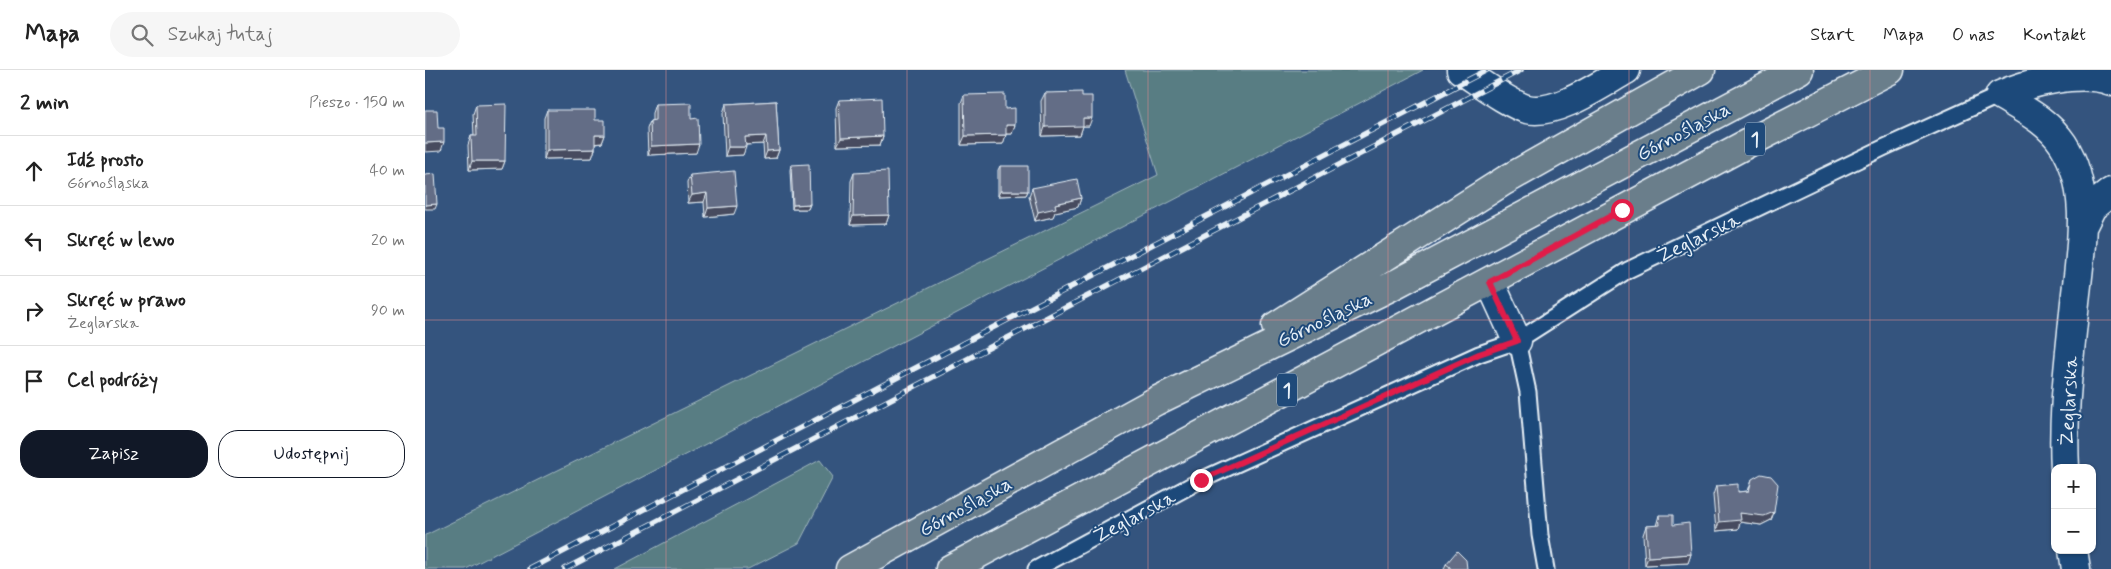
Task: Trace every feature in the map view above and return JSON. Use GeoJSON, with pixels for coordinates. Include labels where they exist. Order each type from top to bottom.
{"type":"FeatureCollection","features":[{"type":"Feature","properties":{"kind":"main road"},"geometry":{"type":"LineString","coordinates":[[1156,401],[1504,181],[1701,70]]}},
{"type":"Feature","properties":{"kind":"main road","name":"Górnośląska"},"geometry":{"type":"LineString","coordinates":[[850,569],[1156,401],[1390,287],[1799,70]]}},
{"type":"Feature","properties":{"kind":"main road","name":"Górnośląska"},"geometry":{"type":"LineString","coordinates":[[951,569],[1774,129],[1890,70]]}},
{"type":"Feature","properties":{"kind":"street"},"geometry":{"type":"LineString","coordinates":[[1461,70],[1519,106],[1537,110],[1549,108],[1573,99],[1626,70]]}},
{"type":"Feature","properties":{"kind":"street"},"geometry":{"type":"LineString","coordinates":[[2000,95],[2060,73],[2082,71],[2111,81]]}},
{"type":"Feature","properties":{"kind":"street","name":"Żeglarska"},"geometry":{"type":"LineString","coordinates":[[2000,95],[2049,125],[2063,144],[2074,166],[2081,191],[2082,227],[2067,396],[2065,464]]}},
{"type":"Feature","properties":{"kind":"street"},"geometry":{"type":"LineString","coordinates":[[2082,227],[2092,207],[2111,192]]}},
{"type":"Feature","properties":{"kind":"street"},"geometry":{"type":"LineString","coordinates":[[1490,282],[1517,341]]}},
{"type":"Feature","properties":{"kind":"street"},"geometry":{"type":"LineString","coordinates":[[2074,554],[2076,569]]}},
{"type":"Feature","properties":{"kind":"lane","name":"Żeglarska"},"geometry":{"type":"LineString","coordinates":[[1036,569],[1201,480],[1479,354],[1517,341],[1629,270],[1885,147],[2000,95]]}},
{"type":"Feature","properties":{"kind":"lane"},"geometry":{"type":"LineString","coordinates":[[1517,341],[1528,392],[1540,535],[1546,569]]}},
{"type":"Feature","properties":{"kind":"green space"},"geometry":{"type":"Polygon","coordinates":[[[1125,70],[1423,70],[466,569],[425,569],[425,535],[1158,175],[1125,70]]]}},
{"type":"Feature","properties":{"kind":"green space"},"geometry":{"type":"Polygon","coordinates":[[[820,460],[833,477],[799,543],[748,569],[615,569],[820,460]]]}},
{"type":"Feature","properties":{"kind":"building"},"geometry":{"type":"Polygon","coordinates":[[[1082,92],[1082,96],[1092,96],[1092,118],[1083,118],[1083,126],[1045,127],[1045,93],[1082,92]]]}},
{"type":"Feature","properties":{"kind":"building"},"geometry":{"type":"Polygon","coordinates":[[[1005,94],[1005,109],[1015,108],[1015,125],[1006,125],[1006,135],[965,136],[964,95],[1005,94]]]}},
{"type":"Feature","properties":{"kind":"building"},"geometry":{"type":"Polygon","coordinates":[[[882,98],[883,136],[841,138],[839,100],[882,98]]]}},
{"type":"Feature","properties":{"kind":"building"},"geometry":{"type":"Polygon","coordinates":[[[776,101],[779,150],[767,151],[766,136],[745,137],[746,147],[728,147],[726,104],[776,101]]]}},
{"type":"Feature","properties":{"kind":"building"},"geometry":{"type":"Polygon","coordinates":[[[691,103],[691,119],[698,118],[699,144],[651,146],[650,121],[655,120],[655,104],[691,103]]]}},
{"type":"Feature","properties":{"kind":"building"},"geometry":{"type":"Polygon","coordinates":[[[506,104],[505,161],[472,161],[471,136],[477,136],[476,105],[506,104]]]}},
{"type":"Feature","properties":{"kind":"building"},"geometry":{"type":"Polygon","coordinates":[[[425,110],[437,110],[438,128],[444,128],[444,142],[425,143],[425,110]]]}},
{"type":"Feature","properties":{"kind":"building"},"geometry":{"type":"Polygon","coordinates":[[[547,110],[595,110],[595,120],[605,120],[605,135],[595,135],[595,149],[547,150],[547,110]]]}},
{"type":"Feature","properties":{"kind":"building"},"geometry":{"type":"Polygon","coordinates":[[[809,164],[810,204],[793,205],[791,165],[809,164]]]}},
{"type":"Feature","properties":{"kind":"building"},"geometry":{"type":"Polygon","coordinates":[[[1000,166],[1028,166],[1028,191],[1000,191],[1000,166]]]}},
{"type":"Feature","properties":{"kind":"building"},"geometry":{"type":"Polygon","coordinates":[[[734,171],[737,206],[708,208],[707,193],[692,195],[690,175],[734,171]]]}},
{"type":"Feature","properties":{"kind":"building"},"geometry":{"type":"Polygon","coordinates":[[[888,171],[889,215],[853,216],[854,173],[888,171]]]}},
{"type":"Feature","properties":{"kind":"building"},"geometry":{"type":"Polygon","coordinates":[[[435,174],[437,204],[425,205],[425,175],[435,174]]]}},
{"type":"Feature","properties":{"kind":"building"},"geometry":{"type":"Polygon","coordinates":[[[1077,179],[1081,198],[1055,204],[1056,208],[1038,212],[1032,188],[1077,179]]]}},
{"type":"Feature","properties":{"kind":"building"},"geometry":{"type":"Polygon","coordinates":[[[1761,474],[1771,476],[1778,484],[1774,512],[1764,516],[1740,513],[1741,520],[1719,522],[1716,486],[1738,484],[1738,492],[1749,491],[1752,479],[1761,474]]]}},
{"type":"Feature","properties":{"kind":"building"},"geometry":{"type":"Polygon","coordinates":[[[1659,515],[1673,515],[1673,525],[1689,523],[1691,554],[1648,557],[1646,526],[1660,525],[1659,515]]]}},
{"type":"Feature","properties":{"kind":"building"},"geometry":{"type":"Polygon","coordinates":[[[1457,551],[1466,560],[1467,569],[1450,569],[1446,564],[1457,551]]]}},
{"type":"Feature","properties":{"kind":"railway"},"geometry":{"type":"LineString","coordinates":[[530,569],[1487,70]]}},
{"type":"Feature","properties":{"kind":"railway"},"geometry":{"type":"LineString","coordinates":[[565,569],[1521,70]]}},
{"type":"Feature","properties":{"kind":"route"},"geometry":{"type":"LineString","coordinates":[[1201,480],[1479,354],[1517,341],[1490,282],[1622,210]]}}]}
